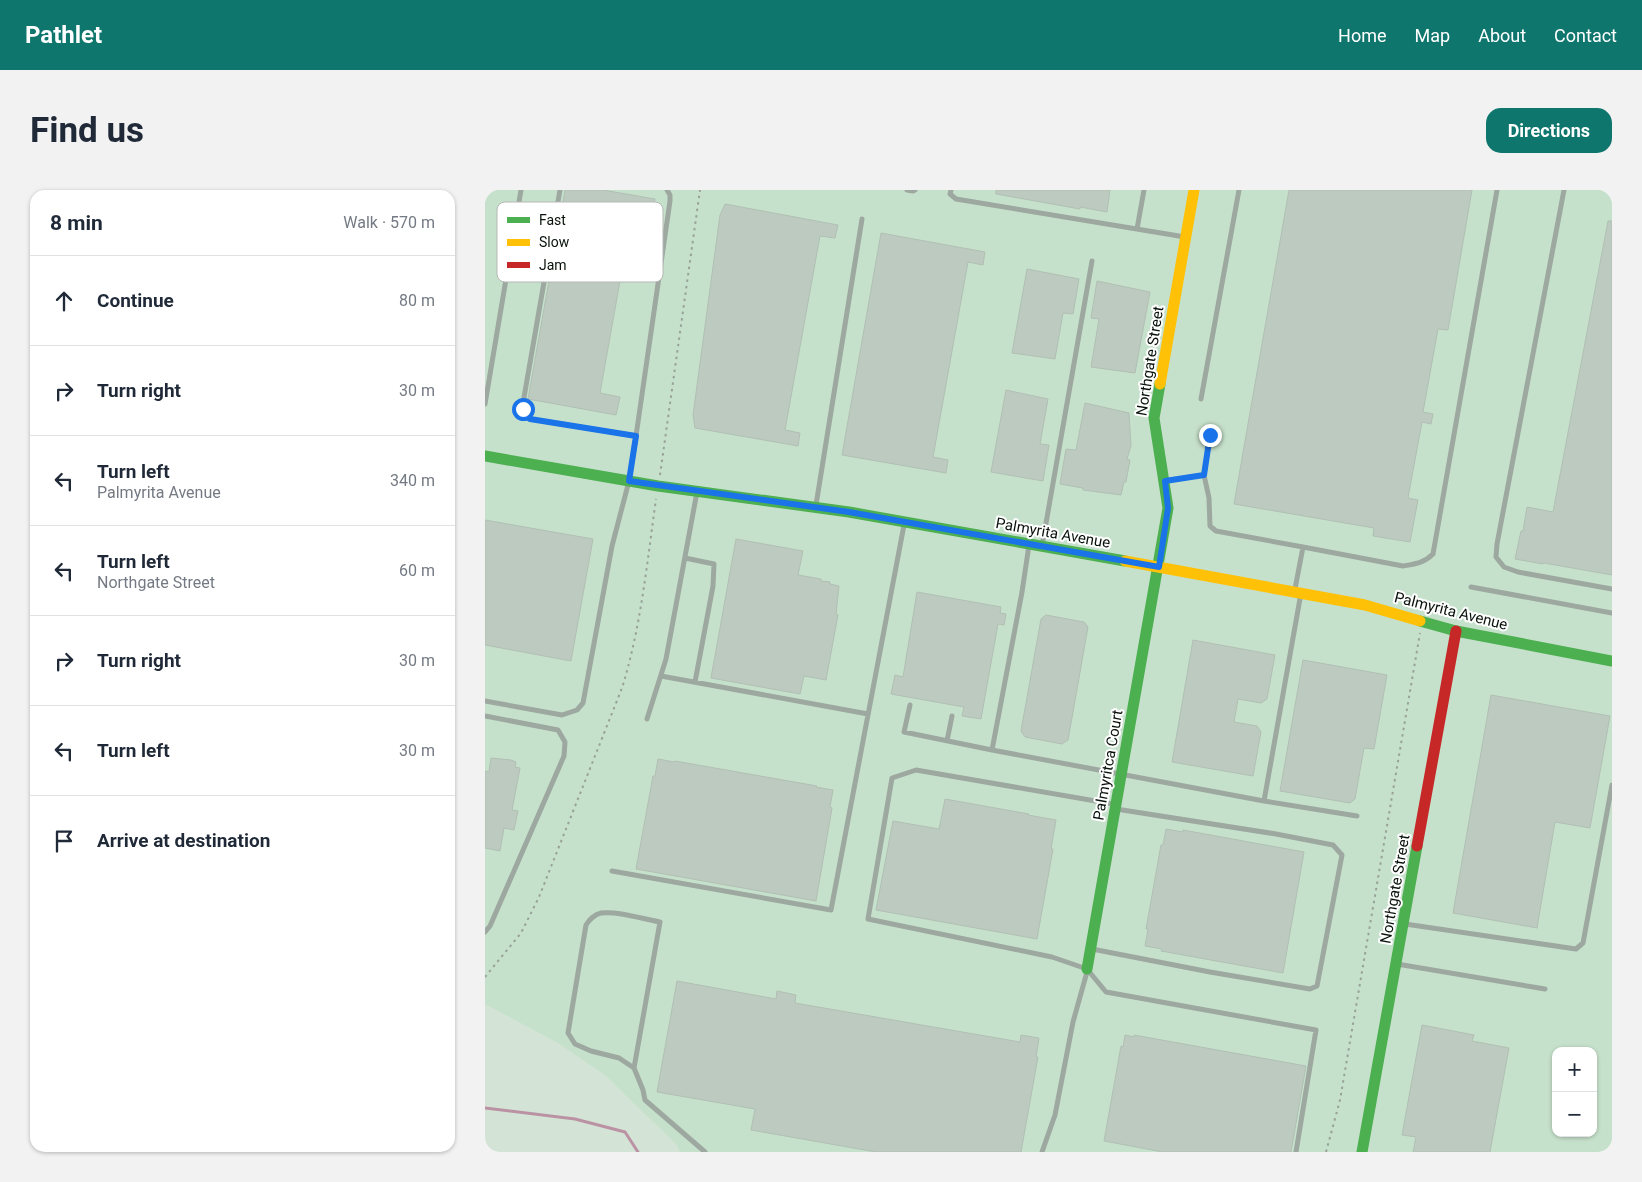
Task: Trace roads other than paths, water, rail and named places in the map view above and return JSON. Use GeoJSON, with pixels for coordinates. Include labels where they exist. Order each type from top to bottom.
{"type":"FeatureCollection","features":[{"type":"Feature","properties":{"kind":"street","name":"Northgate Street"},"geometry":{"type":"LineString","coordinates":[[1159,567],[1168,508],[1165,481],[1155,437],[1154,418],[1194,190]]}},
{"type":"Feature","properties":{"kind":"street","name":"Palmyrita Avenue"},"geometry":{"type":"LineString","coordinates":[[485,456],[658,486],[815,507],[905,522],[1298,592],[1365,605],[1456,631],[1612,661]]}},
{"type":"Feature","properties":{"kind":"street","name":"Palmyritca Court"},"geometry":{"type":"LineString","coordinates":[[1087,969],[1159,567]]}},
{"type":"Feature","properties":{"kind":"street","name":"Northgate Street"},"geometry":{"type":"LineString","coordinates":[[1362,1152],[1456,631]]}},
{"type":"Feature","properties":{"kind":"lane"},"geometry":{"type":"LineString","coordinates":[[663,249],[670,201],[667,190]]}},
{"type":"Feature","properties":{"kind":"lane"},"geometry":{"type":"LineString","coordinates":[[907,190],[915,190]]}},
{"type":"Feature","properties":{"kind":"lane"},"geometry":{"type":"LineString","coordinates":[[951,190],[950,194],[956,199],[1185,237]]}},
{"type":"Feature","properties":{"kind":"lane"},"geometry":{"type":"LineString","coordinates":[[1137,229],[1144,190]]}},
{"type":"Feature","properties":{"kind":"lane"},"geometry":{"type":"LineString","coordinates":[[1201,399],[1239,190]]}},
{"type":"Feature","properties":{"kind":"lane"},"geometry":{"type":"LineString","coordinates":[[1210,435],[1204,475],[1209,498],[1210,526],[1216,531],[1403,566],[1419,564],[1427,560],[1433,554],[1497,190]]}},
{"type":"Feature","properties":{"kind":"lane"},"geometry":{"type":"LineString","coordinates":[[1564,190],[1496,557],[1504,567],[1518,572],[1612,589]]}},
{"type":"Feature","properties":{"kind":"lane"},"geometry":{"type":"LineString","coordinates":[[815,507],[862,219]]}},
{"type":"Feature","properties":{"kind":"lane"},"geometry":{"type":"LineString","coordinates":[[1041,546],[1092,261]]}},
{"type":"Feature","properties":{"kind":"lane"},"geometry":{"type":"LineString","coordinates":[[485,404],[506,282]]}},
{"type":"Feature","properties":{"kind":"lane"},"geometry":{"type":"LineString","coordinates":[[544,282],[523,399],[523,409],[526,416],[530,419],[636,436]]}},
{"type":"Feature","properties":{"kind":"lane"},"geometry":{"type":"LineString","coordinates":[[485,701],[562,715],[577,710],[583,702],[612,546],[629,481],[658,282]]}},
{"type":"Feature","properties":{"kind":"lane"},"geometry":{"type":"LineString","coordinates":[[1165,481],[1204,475]]}},
{"type":"Feature","properties":{"kind":"lane"},"geometry":{"type":"LineString","coordinates":[[647,719],[661,676],[672,632],[697,491]]}},
{"type":"Feature","properties":{"kind":"lane"},"geometry":{"type":"LineString","coordinates":[[612,871],[831,910],[905,522]]}},
{"type":"Feature","properties":{"kind":"lane"},"geometry":{"type":"LineString","coordinates":[[992,750],[1022,592],[1029,544]]}},
{"type":"Feature","properties":{"kind":"lane"},"geometry":{"type":"LineString","coordinates":[[1264,801],[1298,592],[1303,547]]}},
{"type":"Feature","properties":{"kind":"lane"},"geometry":{"type":"LineString","coordinates":[[685,558],[714,564],[713,586],[695,682]]}},
{"type":"Feature","properties":{"kind":"lane"},"geometry":{"type":"LineString","coordinates":[[1471,587],[1612,613]]}},
{"type":"Feature","properties":{"kind":"lane"},"geometry":{"type":"LineString","coordinates":[[661,676],[869,714]]}},
{"type":"Feature","properties":{"kind":"lane"},"geometry":{"type":"LineString","coordinates":[[910,705],[904,732],[1122,775],[1357,816]]}},
{"type":"Feature","properties":{"kind":"lane"},"geometry":{"type":"LineString","coordinates":[[485,716],[558,730],[565,742],[564,756],[490,926],[485,932]]}},
{"type":"Feature","properties":{"kind":"lane"},"geometry":{"type":"LineString","coordinates":[[947,741],[952,716]]}},
{"type":"Feature","properties":{"kind":"lane"},"geometry":{"type":"LineString","coordinates":[[1091,949],[1310,989],[1317,986],[1342,855],[1333,845],[916,770],[892,778],[868,919],[1052,957],[1087,969],[1107,992],[1316,1030],[1296,1152]]}},
{"type":"Feature","properties":{"kind":"lane"},"geometry":{"type":"LineString","coordinates":[[1404,924],[1576,949],[1583,943],[1612,785]]}},
{"type":"Feature","properties":{"kind":"lane"},"geometry":{"type":"LineString","coordinates":[[634,1068],[619,1058],[591,1051],[575,1044],[568,1033],[586,925],[600,914],[618,914],[660,922],[634,1068],[645,1100],[705,1152]]}},
{"type":"Feature","properties":{"kind":"lane"},"geometry":{"type":"LineString","coordinates":[[1397,964],[1545,989]]}},
{"type":"Feature","properties":{"kind":"lane"},"geometry":{"type":"LineString","coordinates":[[1043,1152],[1055,1115],[1073,1022],[1087,969]]}},
{"type":"Feature","properties":{"kind":"waterway"},"geometry":{"type":"LineString","coordinates":[[485,1108],[575,1119],[625,1132],[638,1152]]}}]}
